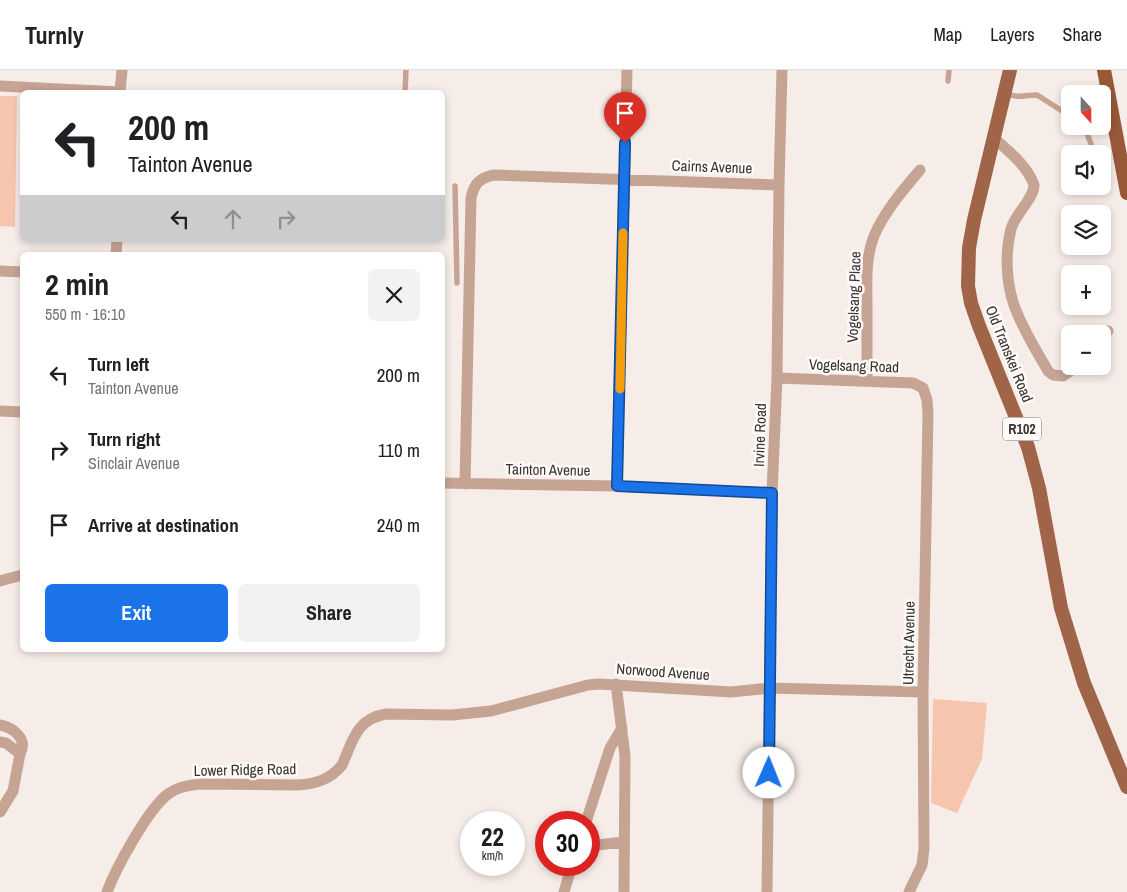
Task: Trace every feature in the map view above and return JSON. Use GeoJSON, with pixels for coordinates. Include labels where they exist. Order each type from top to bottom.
{"type":"FeatureCollection","features":[{"type":"Feature","properties":{"kind":"highway"},"geometry":{"type":"LineString","coordinates":[[1104,70],[1127,193]]}},
{"type":"Feature","properties":{"kind":"main road","name":"Old Transkei Road"},"geometry":{"type":"LineString","coordinates":[[1010,70],[974,220],[969,248],[968,286],[971,304],[1028,447],[1039,488],[1061,608],[1084,683],[1127,787]]}},
{"type":"Feature","properties":{"kind":"street"},"geometry":{"type":"LineString","coordinates":[[120,90],[122,70]]}},
{"type":"Feature","properties":{"kind":"street"},"geometry":{"type":"LineString","coordinates":[[617,486],[627,70]]}},
{"type":"Feature","properties":{"kind":"street","name":"Irvine Road"},"geometry":{"type":"LineString","coordinates":[[767,892],[772,493],[777,378],[782,70]]}},
{"type":"Feature","properties":{"kind":"street"},"geometry":{"type":"LineString","coordinates":[[0,86],[80,90]]}},
{"type":"Feature","properties":{"kind":"street"},"geometry":{"type":"LineString","coordinates":[[994,138],[1028,171],[1034,185],[1032,194],[1015,218],[1010,236],[1008,267],[1009,284],[1014,305],[1048,370],[1053,374],[1064,375]]}},
{"type":"Feature","properties":{"kind":"street","name":"Vogelsang Place"},"geometry":{"type":"LineString","coordinates":[[867,380],[867,280],[870,247],[882,221],[920,170]]}},
{"type":"Feature","properties":{"kind":"street","name":"Cairns Avenue"},"geometry":{"type":"LineString","coordinates":[[471,221],[471,198],[476,183],[479,180],[494,175],[779,185]]}},
{"type":"Feature","properties":{"kind":"street"},"geometry":{"type":"LineString","coordinates":[[465,484],[471,221]]}},
{"type":"Feature","properties":{"kind":"street"},"geometry":{"type":"LineString","coordinates":[[0,271],[20,272]]}},
{"type":"Feature","properties":{"kind":"street","name":"Vogelsang Road"},"geometry":{"type":"LineString","coordinates":[[777,378],[867,380],[913,384],[922,388],[925,393]]}},
{"type":"Feature","properties":{"kind":"street","name":"Utrecht Avenue"},"geometry":{"type":"LineString","coordinates":[[909,892],[924,857],[923,692],[928,414],[925,393]]}},
{"type":"Feature","properties":{"kind":"street"},"geometry":{"type":"LineString","coordinates":[[0,411],[20,412]]}},
{"type":"Feature","properties":{"kind":"street","name":"Tainton Avenue"},"geometry":{"type":"LineString","coordinates":[[445,484],[617,486],[772,493]]}},
{"type":"Feature","properties":{"kind":"street"},"geometry":{"type":"LineString","coordinates":[[0,581],[20,576]]}},
{"type":"Feature","properties":{"kind":"street"},"geometry":{"type":"LineString","coordinates":[[616,684],[625,756],[624,892]]}},
{"type":"Feature","properties":{"kind":"street","name":"Norwood Avenue"},"geometry":{"type":"LineString","coordinates":[[405,714],[452,715],[491,711],[588,685],[616,684],[731,692],[770,688],[923,692]]}},
{"type":"Feature","properties":{"kind":"street","name":"Lower Ridge Road"},"geometry":{"type":"LineString","coordinates":[[108,892],[121,863],[144,823],[160,801],[172,791],[185,786],[200,784],[297,785],[318,782],[337,771],[342,765],[357,731],[366,721],[386,714],[405,714]]}},
{"type":"Feature","properties":{"kind":"street"},"geometry":{"type":"LineString","coordinates":[[0,725],[10,728],[21,739],[23,746],[13,791],[0,812]]}},
{"type":"Feature","properties":{"kind":"street"},"geometry":{"type":"LineString","coordinates":[[590,811],[610,748],[622,728]]}},
{"type":"Feature","properties":{"kind":"street"},"geometry":{"type":"LineString","coordinates":[[0,742],[6,743],[20,754]]}},
{"type":"Feature","properties":{"kind":"street"},"geometry":{"type":"LineString","coordinates":[[600,845],[623,842]]}},
{"type":"Feature","properties":{"kind":"street"},"geometry":{"type":"LineString","coordinates":[[564,892],[569,876]]}},
{"type":"Feature","properties":{"kind":"lane"},"geometry":{"type":"LineString","coordinates":[[405,90],[406,70]]}},
{"type":"Feature","properties":{"kind":"lane"},"geometry":{"type":"LineString","coordinates":[[948,81],[949,70]]}},
{"type":"Feature","properties":{"kind":"lane"},"geometry":{"type":"LineString","coordinates":[[1005,93],[1023,98],[1037,95],[1061,110]]}},
{"type":"Feature","properties":{"kind":"lane"},"geometry":{"type":"LineString","coordinates":[[455,186],[457,283]]}},
{"type":"Feature","properties":{"kind":"lane"},"geometry":{"type":"LineString","coordinates":[[455,221],[471,221]]}},
{"type":"Feature","properties":{"kind":"shaded area"},"geometry":{"type":"Polygon","coordinates":[[[0,96],[17,96],[15,227],[0,226],[0,96]]]}},
{"type":"Feature","properties":{"kind":"shaded area"},"geometry":{"type":"Polygon","coordinates":[[[933,699],[987,703],[982,759],[957,813],[931,803],[933,699]]]}},
{"type":"Feature","properties":{"kind":"slow traffic"},"geometry":{"type":"LineString","coordinates":[[620,389],[623,233]]}},
{"type":"Feature","properties":{"kind":"route"},"geometry":{"type":"LineString","coordinates":[[625,143],[617,486],[772,493],[769,773]]}}]}
